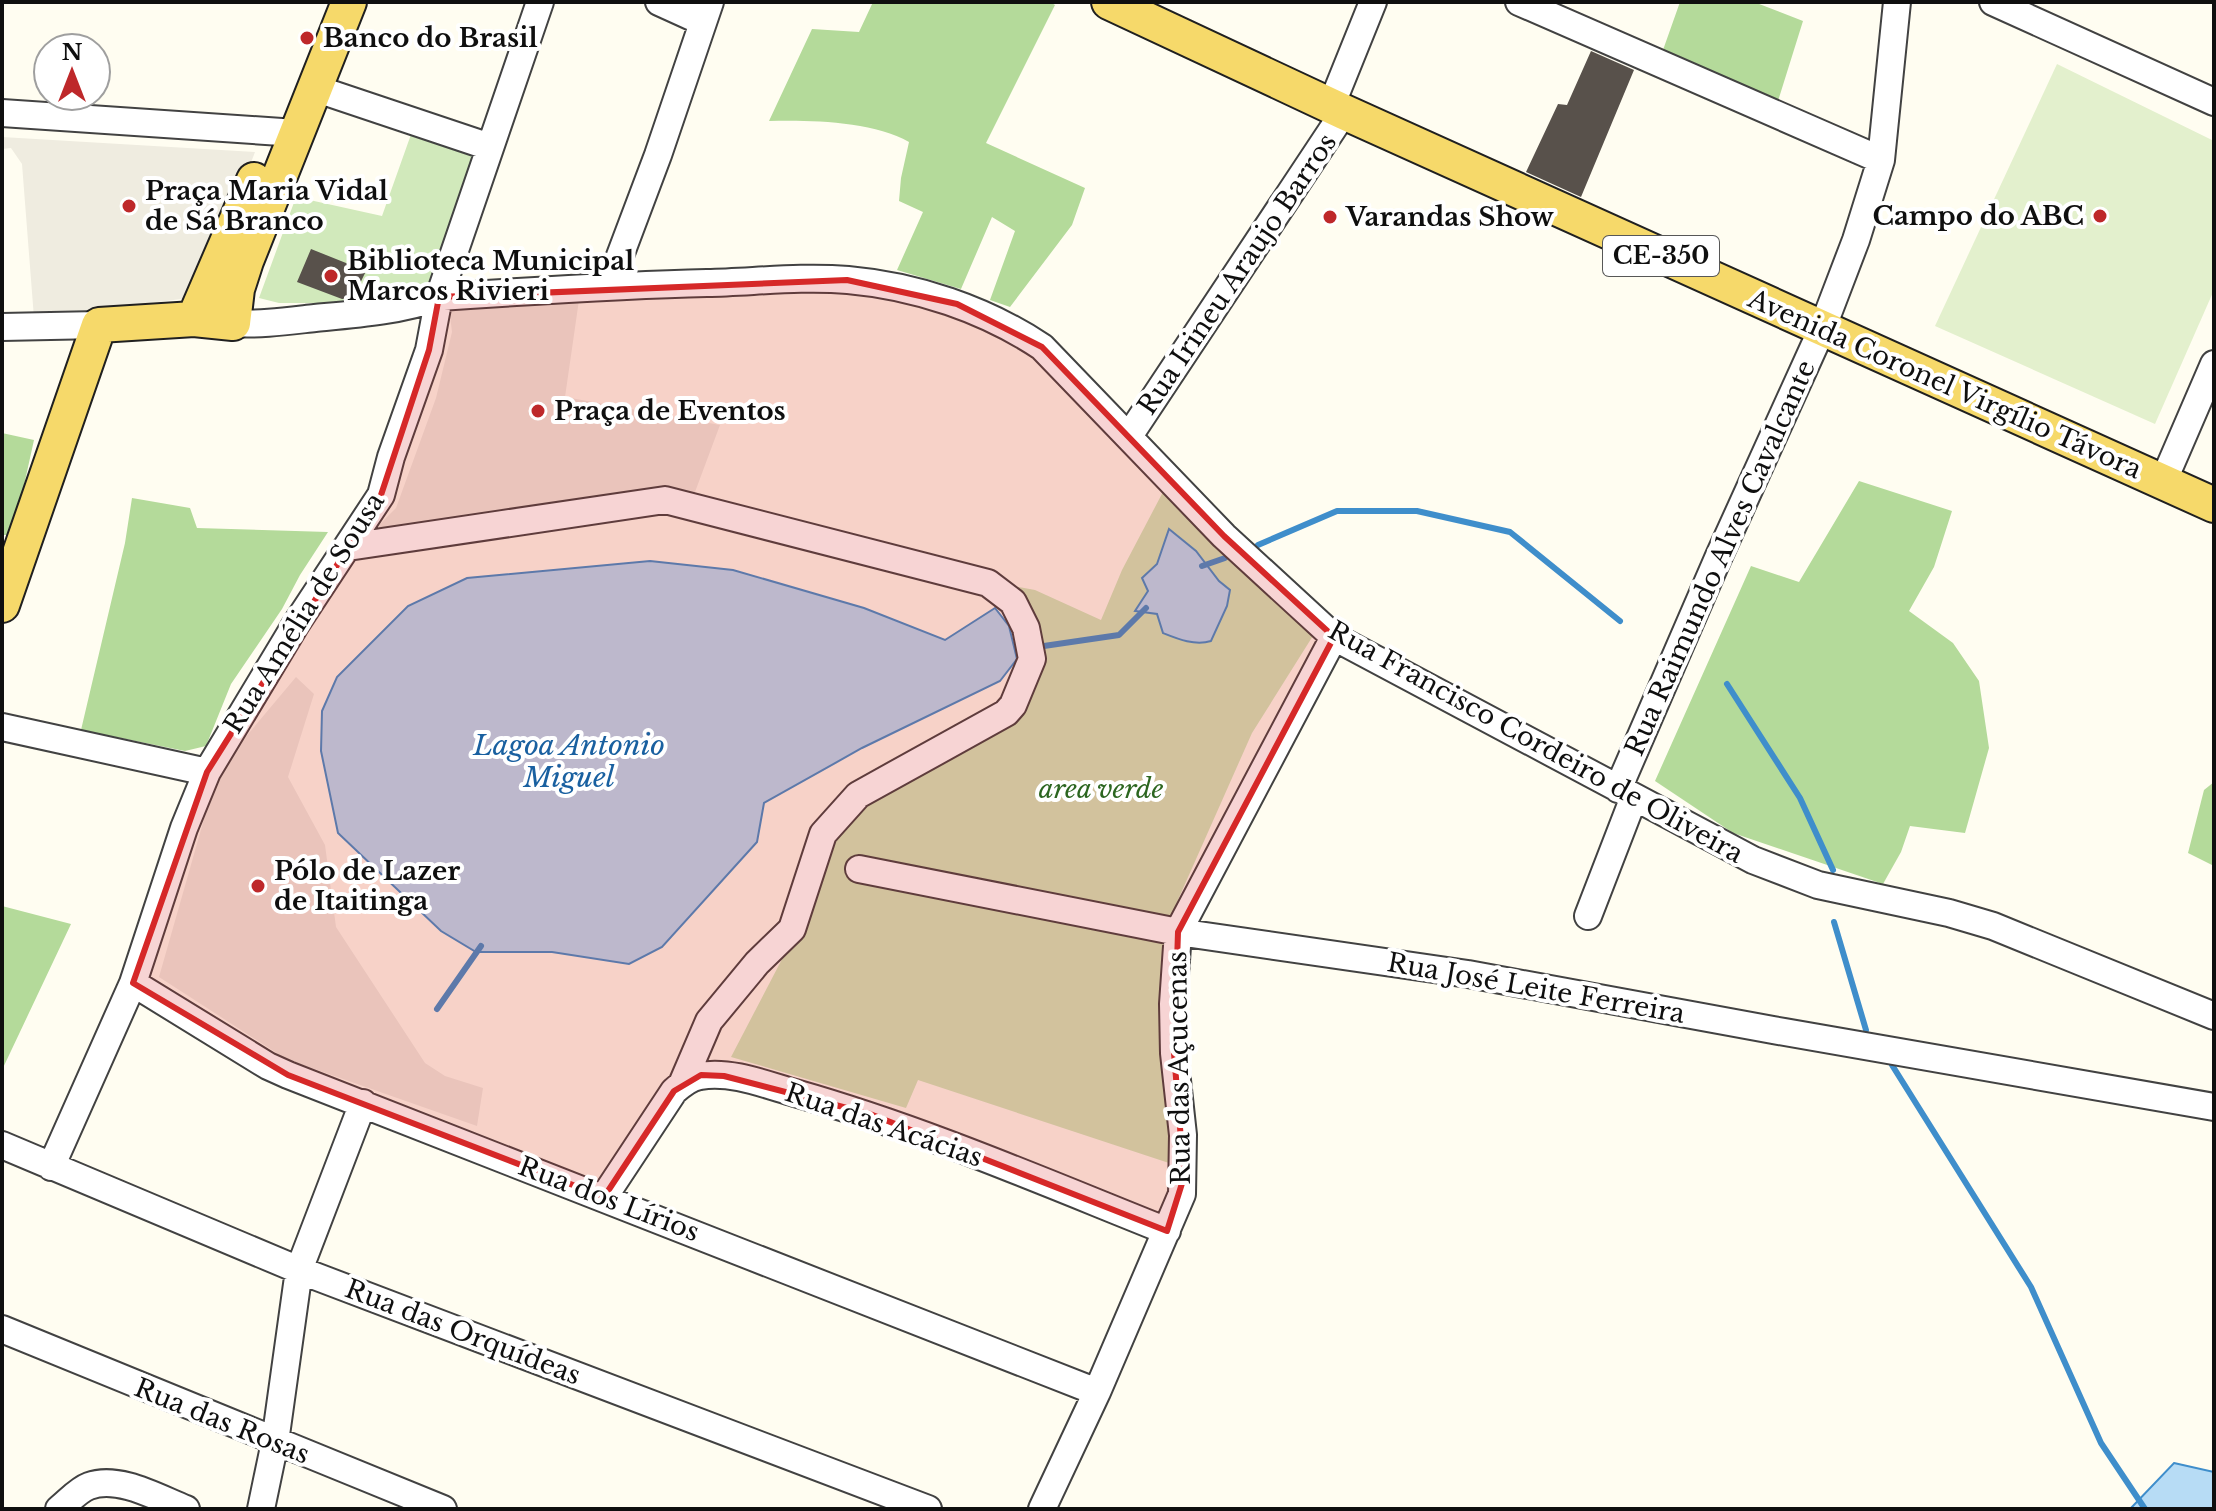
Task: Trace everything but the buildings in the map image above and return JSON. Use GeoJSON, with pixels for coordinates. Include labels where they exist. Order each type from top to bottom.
{"type":"FeatureCollection","features":[{"type":"Feature","properties":{"kind":"main road"},"geometry":{"type":"LineString","coordinates":[[233,323],[237,289],[246,261],[300,114],[349,2]]}},
{"type":"Feature","properties":{"kind":"main road","name":"Avenida Coronel Virgílio Távora"},"geometry":{"type":"LineString","coordinates":[[1109,2],[1337,109],[2214,505]]}},
{"type":"Feature","properties":{"kind":"main road"},"geometry":{"type":"LineString","coordinates":[[194,319],[263,159],[300,114]]}},
{"type":"Feature","properties":{"kind":"main road","name":"Rua Francisco Cordeiro de Oliveira"},"geometry":{"type":"LineString","coordinates":[[99,325],[194,319],[233,323]]}},
{"type":"Feature","properties":{"kind":"main road"},"geometry":{"type":"LineString","coordinates":[[2,605],[99,325]]}},
{"type":"Feature","properties":{"kind":"street","name":"Rua Amélia de Sousa"},"geometry":{"type":"LineString","coordinates":[[51,1167],[133,983],[184,828],[207,772],[296,624],[381,495],[391,457],[429,350],[439,297],[540,2]]}},
{"type":"Feature","properties":{"kind":"street"},"geometry":{"type":"LineString","coordinates":[[609,285],[707,12],[659,2]]}},
{"type":"Feature","properties":{"kind":"street","name":"Rua Irineu Araujo Barros"},"geometry":{"type":"LineString","coordinates":[[1129,436],[1337,109],[1373,2]]}},
{"type":"Feature","properties":{"kind":"street"},"geometry":{"type":"LineString","coordinates":[[1519,2],[1881,160]]}},
{"type":"Feature","properties":{"kind":"street","name":"Rua Raimundo Alves Cavalcante"},"geometry":{"type":"LineString","coordinates":[[1588,916],[1626,793],[1719,556],[1822,329],[1856,240],[1881,160],[1897,2]]}},
{"type":"Feature","properties":{"kind":"street"},"geometry":{"type":"LineString","coordinates":[[1993,2],[2214,102]]}},
{"type":"Feature","properties":{"kind":"street"},"geometry":{"type":"LineString","coordinates":[[2,113],[300,114],[490,147]]}},
{"type":"Feature","properties":{"kind":"street","name":"Rua Francisco Cordeiro de Oliveira"},"geometry":{"type":"LineString","coordinates":[[233,323],[366,314],[439,297],[609,285],[847,280],[897,287],[957,304],[1008,325],[1042,347],[1224,536],[1334,637],[1741,854],[1792,877],[1843,892],[1949,913],[1993,926],[2214,1016]]}},
{"type":"Feature","properties":{"kind":"street"},"geometry":{"type":"LineString","coordinates":[[2,327],[99,325]]}},
{"type":"Feature","properties":{"kind":"street"},"geometry":{"type":"LineString","coordinates":[[2163,482],[2214,364]]}},
{"type":"Feature","properties":{"kind":"street"},"geometry":{"type":"LineString","coordinates":[[348,547],[665,500],[988,583],[1013,602],[1026,628],[1032,659],[1013,705],[1006,713],[858,795],[823,834],[792,929],[757,963],[709,1021],[682,1084],[604,1197]]}},
{"type":"Feature","properties":{"kind":"street","name":"Rua das Açucenas"},"geometry":{"type":"LineString","coordinates":[[1042,1509],[1097,1392],[1182,1194],[1181,1109],[1174,1053],[1173,1004],[1178,932],[1334,637]]}},
{"type":"Feature","properties":{"kind":"street"},"geometry":{"type":"LineString","coordinates":[[2,727],[207,772]]}},
{"type":"Feature","properties":{"kind":"street","name":"Rua José Leite Ferreira"},"geometry":{"type":"LineString","coordinates":[[859,869],[1178,932],[1468,974],[2214,1107]]}},
{"type":"Feature","properties":{"kind":"street","name":"Rua dos Lírios"},"geometry":{"type":"LineString","coordinates":[[133,983],[268,1066],[1097,1392]]}},
{"type":"Feature","properties":{"kind":"street","name":"Rua das Acácias"},"geometry":{"type":"LineString","coordinates":[[682,1084],[701,1075],[724,1076],[870,1114],[1167,1231]]}},
{"type":"Feature","properties":{"kind":"street"},"geometry":{"type":"LineString","coordinates":[[261,1509],[275,1442],[299,1270],[363,1103]]}},
{"type":"Feature","properties":{"kind":"street","name":"Rua das Orquídeas"},"geometry":{"type":"LineString","coordinates":[[2,1145],[299,1270],[928,1509]]}},
{"type":"Feature","properties":{"kind":"street","name":"Rua das Rosas"},"geometry":{"type":"LineString","coordinates":[[2,1329],[443,1509]]}},
{"type":"Feature","properties":{"kind":"street"},"geometry":{"type":"LineString","coordinates":[[59,1509],[87,1487],[108,1482],[186,1509]]}},
{"type":"Feature","properties":{"kind":"highlighted area"},"geometry":{"type":"Polygon","coordinates":[[[847,280],[957,304],[1042,347],[1224,536],[1334,637],[1178,932],[1174,1053],[1184,1177],[1167,1231],[870,1114],[724,1076],[701,1075],[674,1091],[604,1197],[288,1075],[133,983],[207,772],[381,495],[429,350],[439,297],[847,280]]]}},
{"type":"Feature","properties":{"kind":"green space"},"geometry":{"type":"Polygon","coordinates":[[[873,2],[1050,2],[1055,5],[986,143],[1085,188],[1072,225],[1010,307],[990,300],[1015,231],[992,217],[961,289],[897,270],[923,212],[899,201],[909,142],[860,126],[769,121],[812,29],[859,32],[873,2]]]}},
{"type":"Feature","properties":{"kind":"green space"},"geometry":{"type":"Polygon","coordinates":[[[1680,2],[1754,2],[1803,21],[1778,101],[1663,50],[1680,2]]]}},
{"type":"Feature","properties":{"kind":"green space","name":"Campo do ABC"},"geometry":{"type":"Polygon","coordinates":[[[2057,64],[2214,141],[2214,290],[2155,424],[1935,326],[2057,64]]]}},
{"type":"Feature","properties":{"kind":"green space"},"geometry":{"type":"Polygon","coordinates":[[[414,126],[476,150],[436,287],[333,312],[313,303],[279,303],[259,298],[296,197],[382,216],[414,126]]]}},
{"type":"Feature","properties":{"kind":"green space"},"geometry":{"type":"Polygon","coordinates":[[[2,433],[34,440],[13,535],[2,535],[2,433]]]}},
{"type":"Feature","properties":{"kind":"green space"},"geometry":{"type":"Polygon","coordinates":[[[1859,481],[1952,511],[1934,567],[1909,611],[1953,643],[1979,681],[1989,748],[1965,833],[1910,826],[1901,852],[1883,884],[1733,833],[1655,781],[1751,566],[1799,582],[1859,481]]]}},
{"type":"Feature","properties":{"kind":"green space","name":"area verde"},"geometry":{"type":"Polygon","coordinates":[[[1164,490],[1316,631],[1252,733],[1169,920],[854,858],[846,875],[1168,939],[1175,1165],[918,1080],[906,1108],[731,1057],[792,940],[824,856],[856,806],[962,746],[1041,663],[1002,584],[1035,590],[1101,620],[1122,570],[1164,490]]]}},
{"type":"Feature","properties":{"kind":"green space"},"geometry":{"type":"Polygon","coordinates":[[[132,498],[190,508],[197,528],[328,532],[282,609],[231,684],[206,746],[185,751],[81,730],[125,543],[132,498]]]}},
{"type":"Feature","properties":{"kind":"green space"},"geometry":{"type":"Polygon","coordinates":[[[2214,782],[2214,866],[2188,853],[2204,790],[2214,782]]]}},
{"type":"Feature","properties":{"kind":"green space"},"geometry":{"type":"Polygon","coordinates":[[[2,906],[71,924],[2,1070],[2,906]]]}},
{"type":"Feature","properties":{"kind":"shaded area","name":"Praça Maria Vidal de Sá Branco"},"geometry":{"type":"Polygon","coordinates":[[[2,137],[255,152],[205,283],[189,298],[34,318],[22,164],[11,148],[2,149],[2,137]]]}},
{"type":"Feature","properties":{"kind":"shaded area","name":"Praça de Eventos"},"geometry":{"type":"Polygon","coordinates":[[[579,300],[565,397],[720,425],[692,500],[372,532],[396,508],[436,398],[452,332],[449,307],[579,300]]]}},
{"type":"Feature","properties":{"kind":"shaded area","name":"Pólo de Lazer de Itaitinga"},"geometry":{"type":"Polygon","coordinates":[[[296,677],[314,694],[288,777],[325,845],[336,927],[425,1063],[445,1076],[483,1088],[477,1126],[286,1059],[159,977],[218,770],[296,677]]]}},
{"type":"Feature","properties":{"kind":"water"},"geometry":{"type":"Polygon","coordinates":[[[1169,529],[1196,551],[1230,590],[1227,606],[1211,641],[1193,642],[1163,633],[1157,614],[1135,611],[1148,591],[1142,578],[1157,564],[1169,529]]]}},
{"type":"Feature","properties":{"kind":"water","name":"Lagoa Antonio Miguel"},"geometry":{"type":"Polygon","coordinates":[[[650,561],[733,570],[864,608],[945,640],[995,608],[1009,626],[1017,659],[1000,681],[862,748],[764,803],[757,842],[662,947],[629,964],[552,952],[476,952],[441,931],[338,833],[321,751],[322,711],[337,677],[408,606],[467,578],[650,561]]]}},
{"type":"Feature","properties":{"kind":"water"},"geometry":{"type":"Polygon","coordinates":[[[2174,1463],[2214,1472],[2214,1509],[2130,1509],[2174,1463]]]}},
{"type":"Feature","properties":{"kind":"waterway"},"geometry":{"type":"LineString","coordinates":[[1258,545],[1337,511],[1417,511],[1510,532],[1620,621]]}},
{"type":"Feature","properties":{"kind":"waterway"},"geometry":{"type":"LineString","coordinates":[[1202,566],[1225,558]]}},
{"type":"Feature","properties":{"kind":"waterway"},"geometry":{"type":"LineString","coordinates":[[1037,647],[1119,635],[1146,608]]}},
{"type":"Feature","properties":{"kind":"waterway"},"geometry":{"type":"LineString","coordinates":[[1727,684],[1800,798],[1833,870]]}},
{"type":"Feature","properties":{"kind":"waterway"},"geometry":{"type":"LineString","coordinates":[[1834,922],[1866,1030]]}},
{"type":"Feature","properties":{"kind":"waterway"},"geometry":{"type":"LineString","coordinates":[[437,1009],[481,946]]}},
{"type":"Feature","properties":{"kind":"waterway"},"geometry":{"type":"LineString","coordinates":[[1892,1065],[2031,1287],[2101,1443],[2145,1509]]}},
{"type":"Feature","properties":{"kind":"place","name":"Banco do Brasil"},"geometry":{"type":"Point","coordinates":[307,38]}},
{"type":"Feature","properties":{"kind":"place","name":"Praça Maria Vidal de Sá Branco"},"geometry":{"type":"Point","coordinates":[129,206]}},
{"type":"Feature","properties":{"kind":"place","name":"Campo do ABC"},"geometry":{"type":"Point","coordinates":[2100,216]}},
{"type":"Feature","properties":{"kind":"place","name":"Varandas Show"},"geometry":{"type":"Point","coordinates":[1330,217]}},
{"type":"Feature","properties":{"kind":"place","name":"Biblioteca Municipal Marcos Rivieri"},"geometry":{"type":"Point","coordinates":[331,276]}},
{"type":"Feature","properties":{"kind":"place","name":"Praça de Eventos"},"geometry":{"type":"Point","coordinates":[538,411]}},
{"type":"Feature","properties":{"kind":"place","name":"Pólo de Lazer de Itaitinga"},"geometry":{"type":"Point","coordinates":[258,886]}}]}
